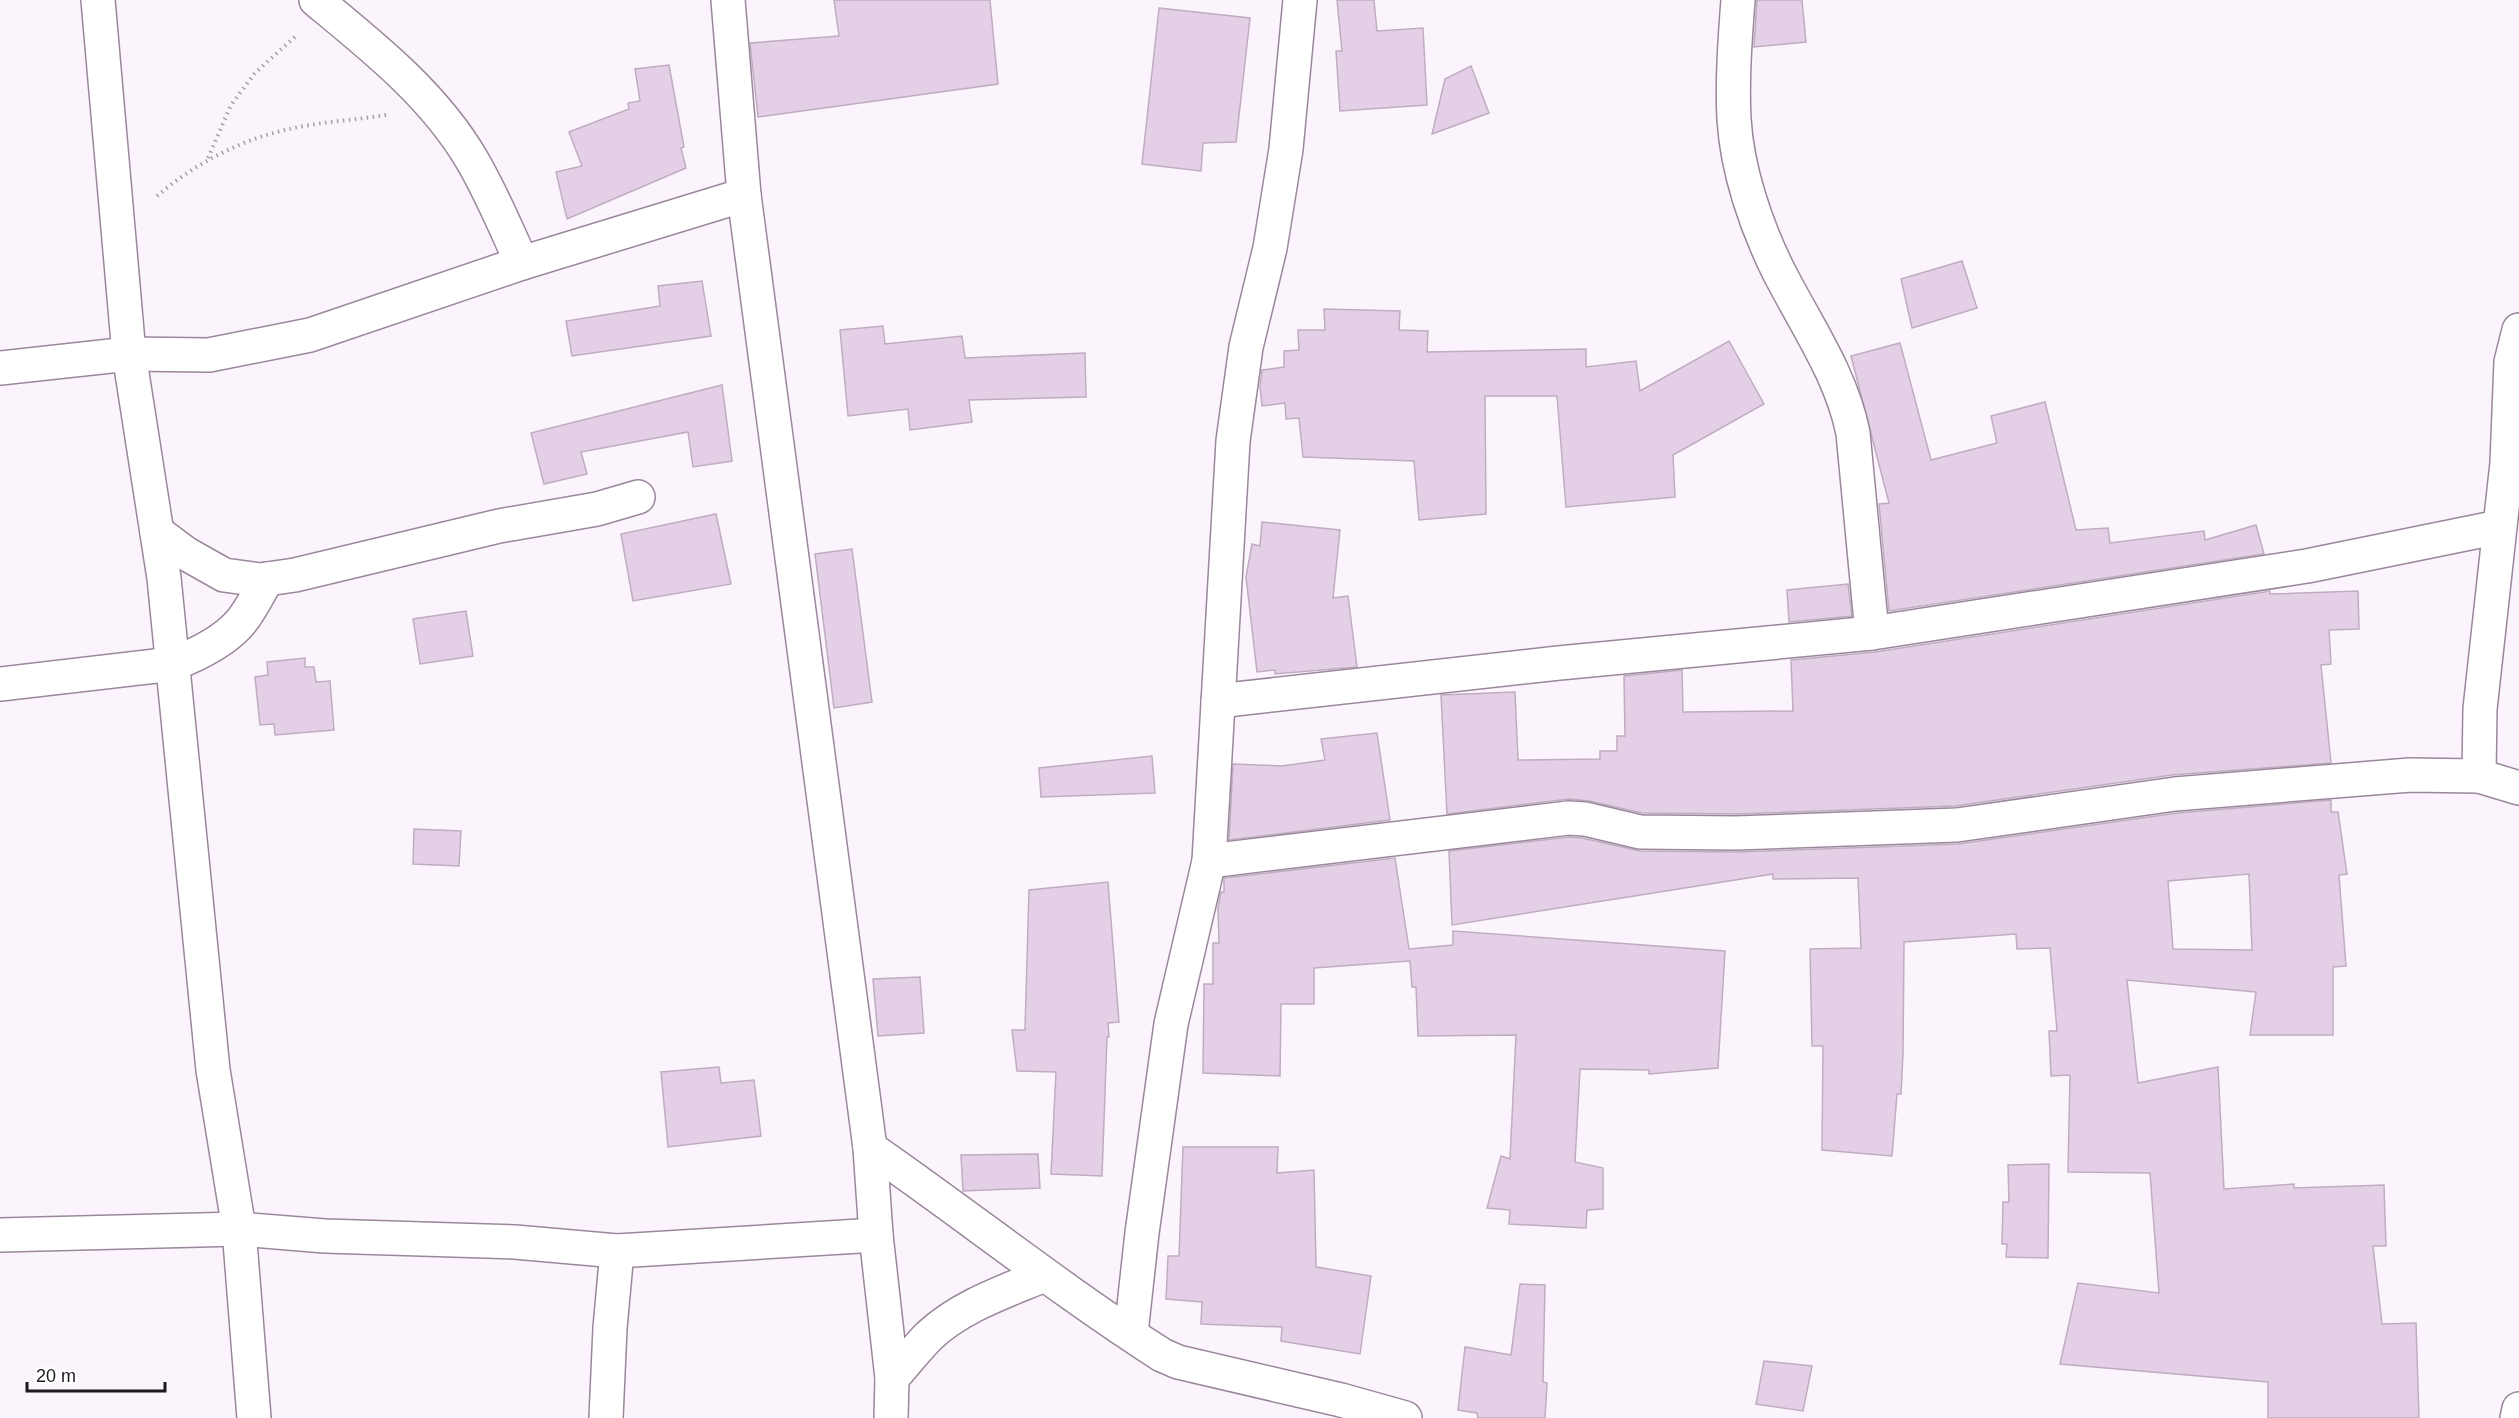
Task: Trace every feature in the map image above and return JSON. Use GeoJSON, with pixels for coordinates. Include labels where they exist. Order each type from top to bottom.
{"type":"FeatureCollection","features":[{"type":"Feature","properties":{"kind":"street"},"geometry":{"type":"LineString","coordinates":[[98,0],[129,354],[157,532],[173,664],[213,1070],[239,1229],[254,1418]]}},
{"type":"Feature","properties":{"kind":"street"},"geometry":{"type":"LineString","coordinates":[[728,0],[744,195],[870,1148],[876,1235],[892,1378],[891,1418]]}},
{"type":"Feature","properties":{"kind":"street"},"geometry":{"type":"LineString","coordinates":[[1131,1333],[1142,1233],[1171,1024],[1209,861],[1233,441],[1246,347],[1270,248],[1284,159],[1300,0]]}},
{"type":"Feature","properties":{"kind":"street"},"geometry":{"type":"LineString","coordinates":[[1738,0],[1733,79],[1734,121],[1739,151],[1751,202],[1778,270],[1840,386],[1849,412],[1853,433],[1872,633]]}},
{"type":"Feature","properties":{"kind":"street"},"geometry":{"type":"LineString","coordinates":[[321,4],[395,67],[433,108],[472,160],[522,262]]}},
{"type":"Feature","properties":{"kind":"street"},"geometry":{"type":"LineString","coordinates":[[0,368],[129,354],[209,355],[310,335],[522,262],[744,195]]}},
{"type":"Feature","properties":{"kind":"street"},"geometry":{"type":"LineString","coordinates":[[2479,776],[2480,709],[2506,463],[2511,362],[2519,330]]}},
{"type":"Feature","properties":{"kind":"street"},"geometry":{"type":"LineString","coordinates":[[157,532],[185,553],[224,575],[267,579],[295,575],[499,526],[597,509],[638,497]]}},
{"type":"Feature","properties":{"kind":"street"},"geometry":{"type":"LineString","coordinates":[[1218,701],[1559,663],[1872,633],[2307,566],[2499,527]]}},
{"type":"Feature","properties":{"kind":"street"},"geometry":{"type":"LineString","coordinates":[[0,684],[173,664],[194,656],[217,642],[238,625],[267,579]]}},
{"type":"Feature","properties":{"kind":"street"},"geometry":{"type":"LineString","coordinates":[[1209,861],[1552,819],[1585,819],[1640,832],[1736,833],[1957,825],[2175,794],[2410,775],[2479,776],[2519,788]]}},
{"type":"Feature","properties":{"kind":"street"},"geometry":{"type":"LineString","coordinates":[[870,1148],[954,1206],[1044,1275],[1162,1355],[1178,1362],[1341,1400],[1406,1418]]}},
{"type":"Feature","properties":{"kind":"street"},"geometry":{"type":"LineString","coordinates":[[0,1235],[239,1229],[325,1236],[515,1242],[617,1251],[876,1235]]}},
{"type":"Feature","properties":{"kind":"street"},"geometry":{"type":"LineString","coordinates":[[606,1418],[608,1351],[617,1251]]}},
{"type":"Feature","properties":{"kind":"street"},"geometry":{"type":"LineString","coordinates":[[892,1378],[928,1337],[967,1308],[1044,1275]]}},
{"type":"Feature","properties":{"kind":"street"},"geometry":{"type":"LineString","coordinates":[[2517,1418],[2519,1408]]}},
{"type":"Feature","properties":{"kind":"path"},"geometry":{"type":"LineString","coordinates":[[208,159],[231,105],[255,74],[321,4]]}},
{"type":"Feature","properties":{"kind":"path"},"geometry":{"type":"LineString","coordinates":[[118,231],[180,176],[208,159],[265,135],[301,126],[433,108]]}},
{"type":"Feature","properties":{"kind":"building"},"geometry":{"type":"Polygon","coordinates":[[[834,0],[990,0],[998,84],[758,117],[750,43],[839,36],[834,0]]]}},
{"type":"Feature","properties":{"kind":"building"},"geometry":{"type":"Polygon","coordinates":[[[1337,0],[1374,0],[1377,31],[1423,28],[1427,105],[1340,111],[1336,51],[1342,51],[1337,0]]]}},
{"type":"Feature","properties":{"kind":"building"},"geometry":{"type":"Polygon","coordinates":[[[1757,0],[1802,0],[1806,42],[1754,47],[1757,0]]]}},
{"type":"Feature","properties":{"kind":"building"},"geometry":{"type":"Polygon","coordinates":[[[1159,8],[1250,18],[1236,142],[1203,143],[1201,171],[1142,164],[1159,8]]]}},
{"type":"Feature","properties":{"kind":"building"},"geometry":{"type":"Polygon","coordinates":[[[669,65],[686,168],[567,219],[556,172],[582,166],[569,132],[629,109],[628,103],[640,101],[635,69],[669,65]]]}},
{"type":"Feature","properties":{"kind":"building"},"geometry":{"type":"Polygon","coordinates":[[[1471,66],[1489,113],[1432,134],[1445,79],[1471,66]]]}},
{"type":"Feature","properties":{"kind":"building"},"geometry":{"type":"Polygon","coordinates":[[[1962,261],[1977,308],[1912,328],[1901,279],[1962,261]]]}},
{"type":"Feature","properties":{"kind":"building"},"geometry":{"type":"Polygon","coordinates":[[[702,281],[711,336],[572,356],[566,321],[660,306],[658,286],[702,281]]]}},
{"type":"Feature","properties":{"kind":"building"},"geometry":{"type":"Polygon","coordinates":[[[1324,309],[1400,311],[1399,330],[1428,331],[1427,352],[1586,349],[1586,367],[1636,361],[1640,391],[1729,341],[1764,404],[1673,455],[1675,497],[1566,507],[1557,396],[1485,396],[1486,514],[1419,520],[1414,461],[1303,457],[1299,418],[1286,419],[1285,403],[1262,406],[1260,386],[1262,370],[1284,367],[1284,351],[1299,350],[1298,330],[1325,330],[1324,309]]]}},
{"type":"Feature","properties":{"kind":"building"},"geometry":{"type":"Polygon","coordinates":[[[883,326],[885,344],[962,336],[965,358],[1085,353],[1086,397],[969,400],[972,422],[910,430],[908,409],[848,416],[840,330],[883,326]]]}},
{"type":"Feature","properties":{"kind":"building"},"geometry":{"type":"Polygon","coordinates":[[[1900,343],[1931,460],[1997,443],[1991,416],[2045,402],[2076,530],[2108,528],[2110,543],[2204,531],[2205,540],[2256,525],[2264,554],[1889,611],[1879,504],[1889,503],[1851,356],[1900,343]]]}},
{"type":"Feature","properties":{"kind":"building"},"geometry":{"type":"Polygon","coordinates":[[[722,385],[732,461],[693,467],[688,432],[581,452],[587,474],[544,484],[531,433],[722,385]]]}},
{"type":"Feature","properties":{"kind":"building"},"geometry":{"type":"Polygon","coordinates":[[[716,514],[731,584],[633,601],[621,534],[716,514]]]}},
{"type":"Feature","properties":{"kind":"building"},"geometry":{"type":"Polygon","coordinates":[[[1262,522],[1340,530],[1333,598],[1348,596],[1357,667],[1275,674],[1275,670],[1257,672],[1246,577],[1252,544],[1260,546],[1262,522]]]}},
{"type":"Feature","properties":{"kind":"building"},"geometry":{"type":"Polygon","coordinates":[[[852,549],[872,702],[834,708],[815,554],[852,549]]]}},
{"type":"Feature","properties":{"kind":"building"},"geometry":{"type":"Polygon","coordinates":[[[1848,584],[1852,616],[1789,622],[1787,590],[1848,584]]]}},
{"type":"Feature","properties":{"kind":"building"},"geometry":{"type":"Polygon","coordinates":[[[2270,591],[2270,594],[2358,591],[2359,629],[2329,630],[2331,664],[2321,665],[2331,763],[2172,775],[1955,806],[1736,814],[1642,813],[1589,801],[1569,799],[1447,814],[1441,695],[1515,692],[1518,760],[1600,759],[1600,751],[1617,751],[1617,736],[1625,736],[1624,676],[1682,670],[1683,712],[1793,711],[1791,660],[1875,652],[2270,591]]]}},
{"type":"Feature","properties":{"kind":"building"},"geometry":{"type":"Polygon","coordinates":[[[466,611],[473,656],[420,664],[413,619],[466,611]]]}},
{"type":"Feature","properties":{"kind":"building"},"geometry":{"type":"Polygon","coordinates":[[[305,658],[305,667],[314,667],[316,682],[330,681],[334,730],[275,735],[274,724],[260,725],[255,677],[268,675],[267,662],[305,658]]]}},
{"type":"Feature","properties":{"kind":"building"},"geometry":{"type":"Polygon","coordinates":[[[1377,733],[1390,820],[1229,840],[1233,764],[1282,766],[1325,760],[1321,739],[1377,733]]]}},
{"type":"Feature","properties":{"kind":"building"},"geometry":{"type":"Polygon","coordinates":[[[1152,756],[1155,793],[1041,797],[1039,768],[1152,756]]]}},
{"type":"Feature","properties":{"kind":"building"},"geometry":{"type":"Polygon","coordinates":[[[2331,800],[2331,812],[2338,812],[2347,874],[2339,875],[2346,966],[2333,967],[2333,1035],[2250,1035],[2256,992],[2127,980],[2138,1083],[2218,1067],[2224,1189],[2294,1184],[2294,1188],[2384,1185],[2386,1246],[2373,1246],[2382,1324],[2416,1323],[2419,1418],[2268,1418],[2268,1382],[2060,1364],[2078,1283],[2159,1293],[2150,1173],[2068,1172],[2070,1075],[2051,1076],[2049,1031],[2057,1031],[2050,948],[2017,949],[2016,934],[1904,942],[1901,1094],[1897,1094],[1892,1156],[1822,1150],[1823,1046],[1812,1046],[1810,949],[1861,948],[1858,878],[1773,879],[1773,874],[1452,925],[1449,851],[1569,837],[1640,851],[1737,852],[1958,844],[2177,813],[2331,800]],[[2249,874],[2168,881],[2173,949],[2252,950],[2249,874]]]}},
{"type":"Feature","properties":{"kind":"building"},"geometry":{"type":"Polygon","coordinates":[[[414,829],[461,831],[459,866],[413,864],[414,829]]]}},
{"type":"Feature","properties":{"kind":"building"},"geometry":{"type":"Polygon","coordinates":[[[1395,858],[1409,949],[1453,945],[1453,931],[1725,951],[1718,1068],[1649,1074],[1649,1070],[1580,1069],[1575,1162],[1603,1168],[1603,1209],[1587,1210],[1586,1228],[1509,1224],[1510,1210],[1487,1208],[1501,1156],[1510,1159],[1516,1035],[1418,1036],[1416,987],[1412,987],[1410,961],[1314,968],[1314,1004],[1281,1004],[1280,1076],[1203,1073],[1204,984],[1213,984],[1213,943],[1219,943],[1218,907],[1221,892],[1224,892],[1224,878],[1395,858]]]}},
{"type":"Feature","properties":{"kind":"building"},"geometry":{"type":"Polygon","coordinates":[[[1108,882],[1119,1022],[1108,1023],[1102,1176],[1051,1174],[1056,1072],[1017,1071],[1012,1030],[1025,1030],[1029,890],[1108,882]]]}},
{"type":"Feature","properties":{"kind":"building"},"geometry":{"type":"Polygon","coordinates":[[[920,977],[924,1033],[878,1036],[873,979],[920,977]]]}},
{"type":"Feature","properties":{"kind":"building"},"geometry":{"type":"Polygon","coordinates":[[[719,1067],[721,1083],[754,1080],[761,1136],[668,1147],[661,1072],[719,1067]]]}},
{"type":"Feature","properties":{"kind":"building"},"geometry":{"type":"Polygon","coordinates":[[[1183,1147],[1278,1147],[1277,1173],[1314,1170],[1316,1267],[1371,1276],[1360,1354],[1281,1341],[1282,1327],[1201,1324],[1202,1302],[1166,1299],[1168,1256],[1179,1256],[1183,1147]]]}},
{"type":"Feature","properties":{"kind":"building"},"geometry":{"type":"Polygon","coordinates":[[[1038,1154],[1040,1188],[963,1191],[961,1155],[1038,1154]]]}},
{"type":"Feature","properties":{"kind":"building"},"geometry":{"type":"Polygon","coordinates":[[[2049,1164],[2048,1258],[2006,1257],[2007,1244],[2002,1244],[2003,1202],[2009,1202],[2008,1165],[2049,1164]]]}},
{"type":"Feature","properties":{"kind":"building"},"geometry":{"type":"Polygon","coordinates":[[[1520,1284],[1545,1285],[1543,1382],[1547,1383],[1545,1418],[1478,1418],[1477,1413],[1458,1410],[1465,1347],[1511,1355],[1520,1284]]]}},
{"type":"Feature","properties":{"kind":"building"},"geometry":{"type":"Polygon","coordinates":[[[1764,1361],[1812,1366],[1803,1411],[1756,1404],[1764,1361]]]}}]}
